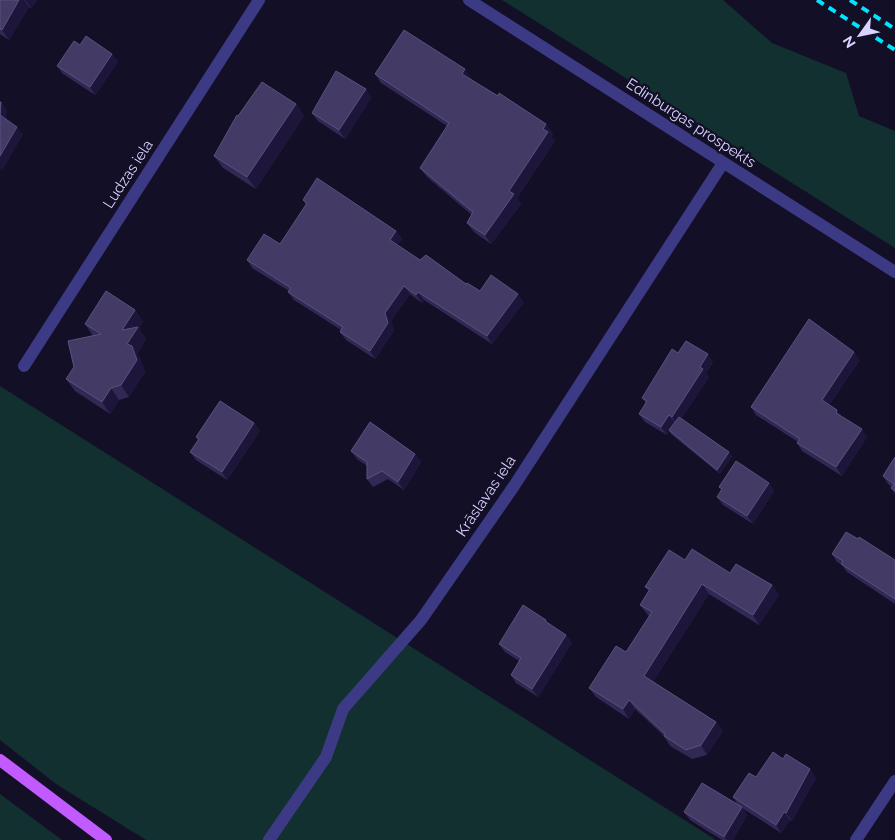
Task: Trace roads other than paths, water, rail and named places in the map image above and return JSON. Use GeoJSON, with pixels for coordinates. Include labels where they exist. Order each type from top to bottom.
{"type":"FeatureCollection","features":[{"type":"Feature","properties":{"kind":"main road"},"geometry":{"type":"LineString","coordinates":[[0,760],[106,840]]}},
{"type":"Feature","properties":{"kind":"street","name":"Ludzas iela"},"geometry":{"type":"LineString","coordinates":[[24,366],[259,0]]}},
{"type":"Feature","properties":{"kind":"street","name":"Edinburgas prospekts"},"geometry":{"type":"LineString","coordinates":[[469,0],[895,272]]}},
{"type":"Feature","properties":{"kind":"street","name":"Krāslavas iela"},"geometry":{"type":"LineString","coordinates":[[269,840],[326,757],[343,709],[421,620],[514,486],[723,162]]}},
{"type":"Feature","properties":{"kind":"street"},"geometry":{"type":"LineString","coordinates":[[856,840],[895,781]]}},
{"type":"Feature","properties":{"kind":"railway"},"geometry":{"type":"LineString","coordinates":[[817,0],[895,50]]}},
{"type":"Feature","properties":{"kind":"railway"},"geometry":{"type":"LineString","coordinates":[[850,0],[895,29]]}}]}
